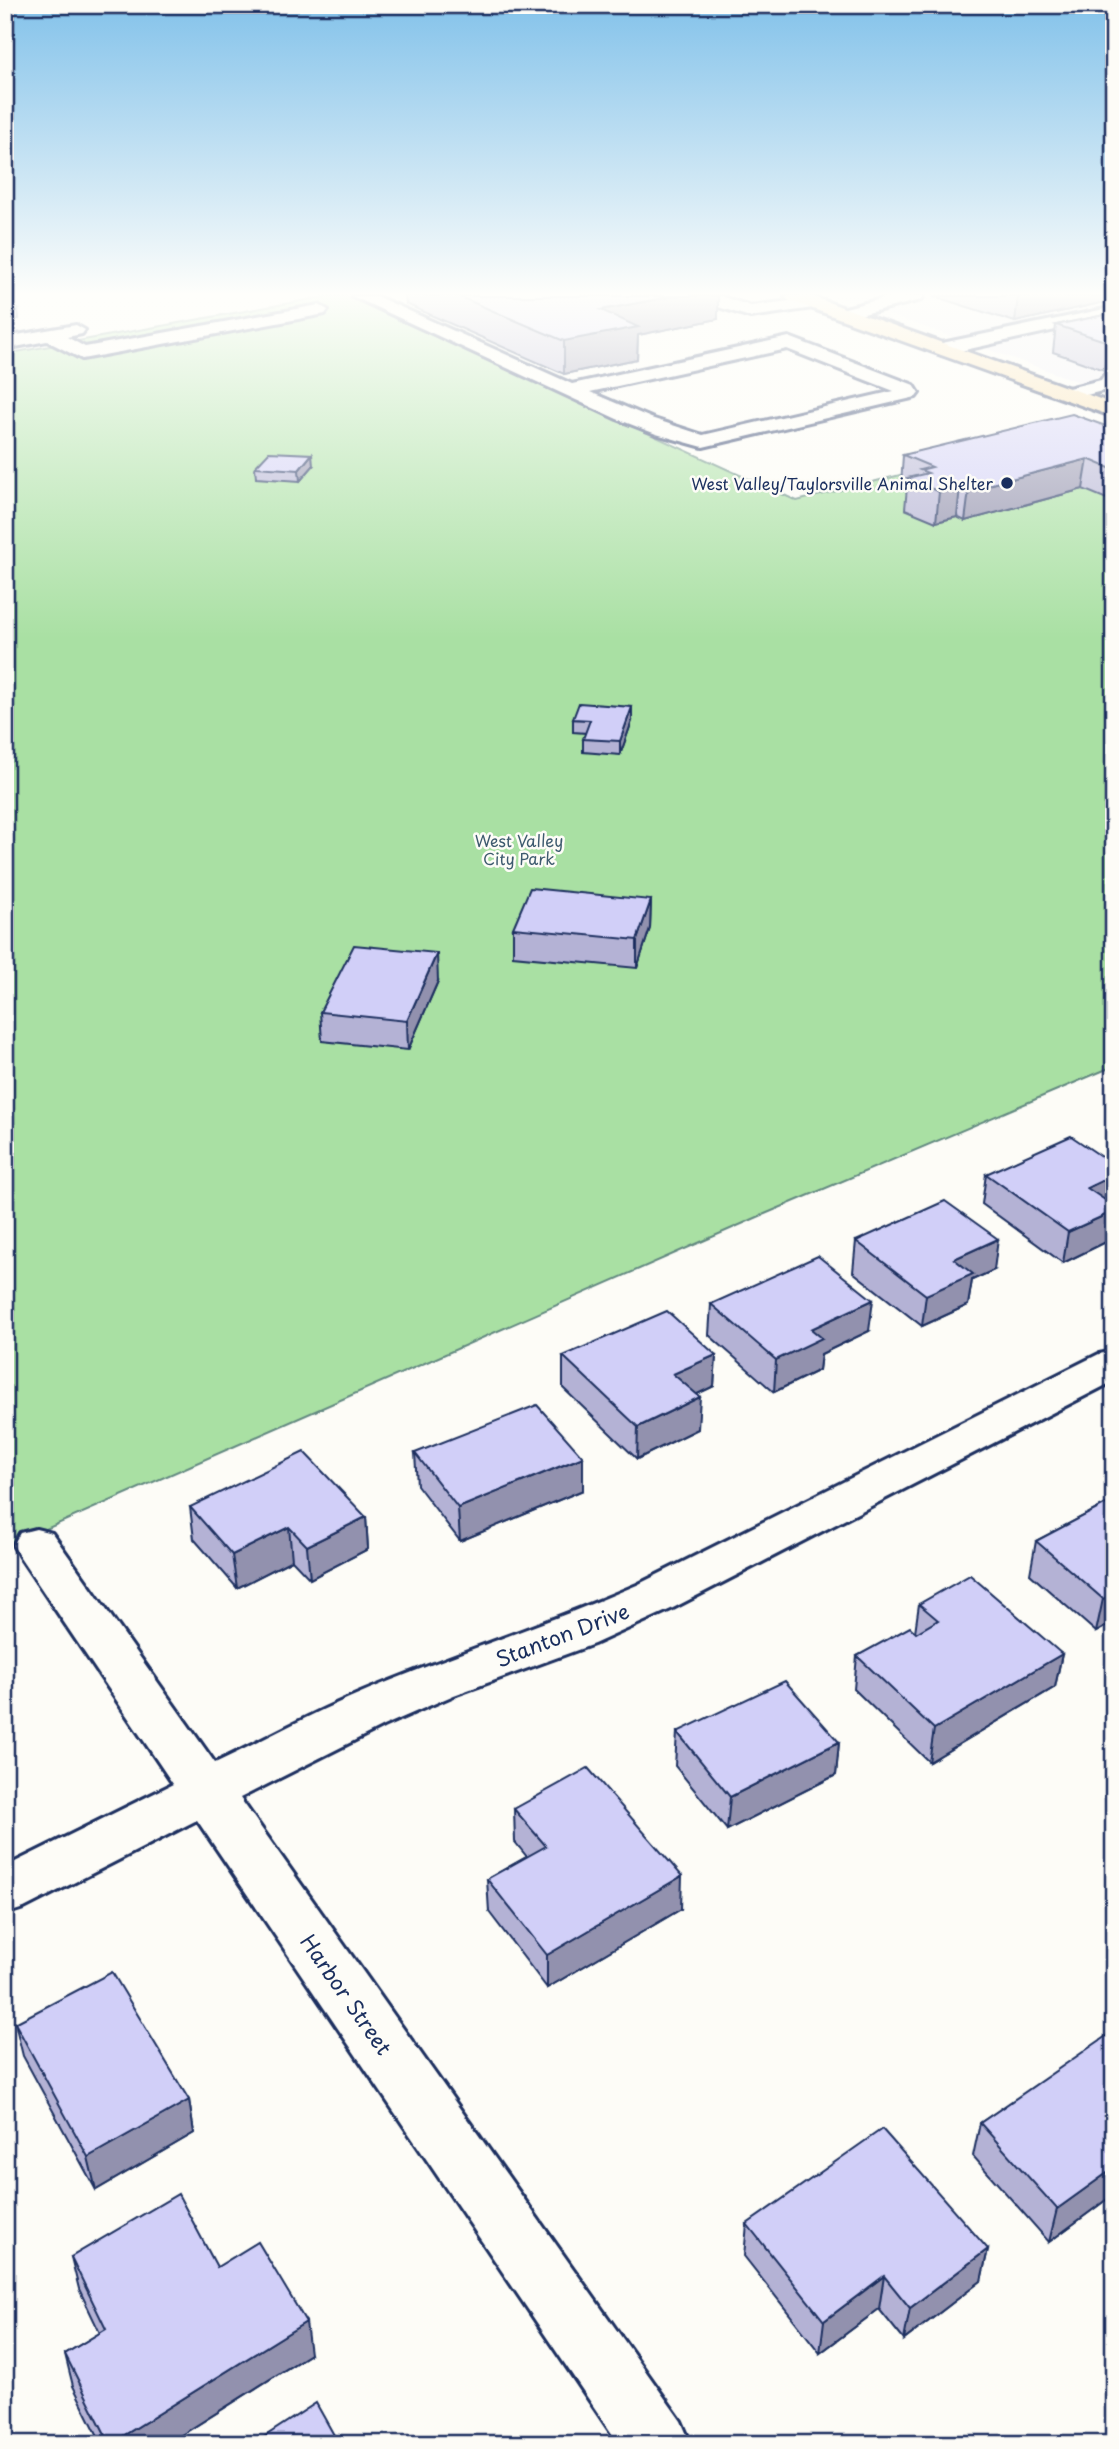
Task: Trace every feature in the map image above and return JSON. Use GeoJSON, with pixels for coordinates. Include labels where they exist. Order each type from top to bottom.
{"type":"FeatureCollection","features":[{"type":"Feature","properties":{"kind":"street"},"geometry":{"type":"LineString","coordinates":[[617,410],[674,435],[703,441],[835,410]]}},
{"type":"Feature","properties":{"kind":"street","name":"Stanton Drive"},"geometry":{"type":"LineString","coordinates":[[5,1892],[400,1697],[577,1632],[641,1603],[1114,1364]]}},
{"type":"Feature","properties":{"kind":"street","name":"Harbor Street"},"geometry":{"type":"LineString","coordinates":[[36,1545],[658,2444]]}},
{"type":"Feature","properties":{"kind":"green space","name":"West Valley City Park"},"geometry":{"type":"Polygon","coordinates":[[[5,410],[597,410],[797,501],[1099,425],[1114,431],[1114,1066],[760,1216],[5,1547],[5,410]]]}},
{"type":"Feature","properties":{"kind":"building"},"geometry":{"type":"Polygon","coordinates":[[[1072,414],[1114,429],[1114,470],[1088,459],[969,490],[960,486],[939,492],[907,478],[928,473],[920,470],[932,467],[903,455],[1072,414]]]}},
{"type":"Feature","properties":{"kind":"building"},"geometry":{"type":"Polygon","coordinates":[[[269,452],[312,454],[299,470],[255,467],[269,452]]]}},
{"type":"Feature","properties":{"kind":"building"},"geometry":{"type":"Polygon","coordinates":[[[579,703],[632,707],[620,741],[583,739],[590,720],[573,719],[579,703]]]}},
{"type":"Feature","properties":{"kind":"building"},"geometry":{"type":"Polygon","coordinates":[[[530,888],[651,900],[637,940],[513,928],[530,888]]]}},
{"type":"Feature","properties":{"kind":"building"},"geometry":{"type":"Polygon","coordinates":[[[354,945],[437,953],[407,1021],[320,1012],[354,945]]]}},
{"type":"Feature","properties":{"kind":"building"},"geometry":{"type":"Polygon","coordinates":[[[1071,1136],[1114,1165],[1114,1175],[1087,1188],[1114,1206],[1114,1211],[1068,1232],[986,1174],[1071,1136]]]}},
{"type":"Feature","properties":{"kind":"building"},"geometry":{"type":"Polygon","coordinates":[[[945,1201],[998,1239],[954,1259],[973,1274],[926,1295],[856,1241],[945,1201]]]}},
{"type":"Feature","properties":{"kind":"building"},"geometry":{"type":"Polygon","coordinates":[[[818,1256],[873,1300],[811,1329],[822,1338],[776,1360],[711,1304],[818,1256]]]}},
{"type":"Feature","properties":{"kind":"building"},"geometry":{"type":"Polygon","coordinates":[[[667,1311],[716,1355],[673,1374],[700,1397],[638,1427],[563,1356],[667,1311]]]}},
{"type":"Feature","properties":{"kind":"building"},"geometry":{"type":"Polygon","coordinates":[[[537,1405],[583,1457],[458,1508],[415,1453],[537,1405]]]}},
{"type":"Feature","properties":{"kind":"building"},"geometry":{"type":"Polygon","coordinates":[[[304,1452],[366,1517],[307,1546],[289,1527],[232,1555],[190,1507],[304,1452]]]}},
{"type":"Feature","properties":{"kind":"building"},"geometry":{"type":"Polygon","coordinates":[[[1114,1500],[1114,1593],[1103,1599],[1036,1541],[1114,1500]]]}},
{"type":"Feature","properties":{"kind":"building"},"geometry":{"type":"Polygon","coordinates":[[[970,1575],[1062,1654],[934,1729],[857,1656],[910,1627],[916,1633],[938,1620],[919,1604],[970,1575]]]}},
{"type":"Feature","properties":{"kind":"building"},"geometry":{"type":"Polygon","coordinates":[[[785,1681],[839,1742],[730,1797],[677,1732],[785,1681]]]}},
{"type":"Feature","properties":{"kind":"building"},"geometry":{"type":"Polygon","coordinates":[[[588,1768],[682,1876],[547,1955],[487,1879],[546,1846],[514,1809],[588,1768]]]}},
{"type":"Feature","properties":{"kind":"building"},"geometry":{"type":"Polygon","coordinates":[[[112,1972],[189,2100],[88,2157],[15,2023],[112,1972]]]}},
{"type":"Feature","properties":{"kind":"building"},"geometry":{"type":"Polygon","coordinates":[[[1112,2032],[1114,2168],[1057,2209],[980,2123],[1112,2032]]]}},
{"type":"Feature","properties":{"kind":"building"},"geometry":{"type":"Polygon","coordinates":[[[882,2129],[988,2249],[910,2308],[884,2276],[824,2321],[747,2224],[882,2129]]]}},
{"type":"Feature","properties":{"kind":"building"},"geometry":{"type":"Polygon","coordinates":[[[178,2194],[217,2267],[258,2242],[306,2322],[110,2444],[65,2354],[106,2329],[71,2257],[178,2194]]]}},
{"type":"Feature","properties":{"kind":"building"},"geometry":{"type":"Polygon","coordinates":[[[316,2403],[339,2444],[253,2444],[316,2403]]]}},
{"type":"Feature","properties":{"kind":"place","name":"West Valley/Taylorsville Animal Shelter"},"geometry":{"type":"Point","coordinates":[1007,483]}}]}
